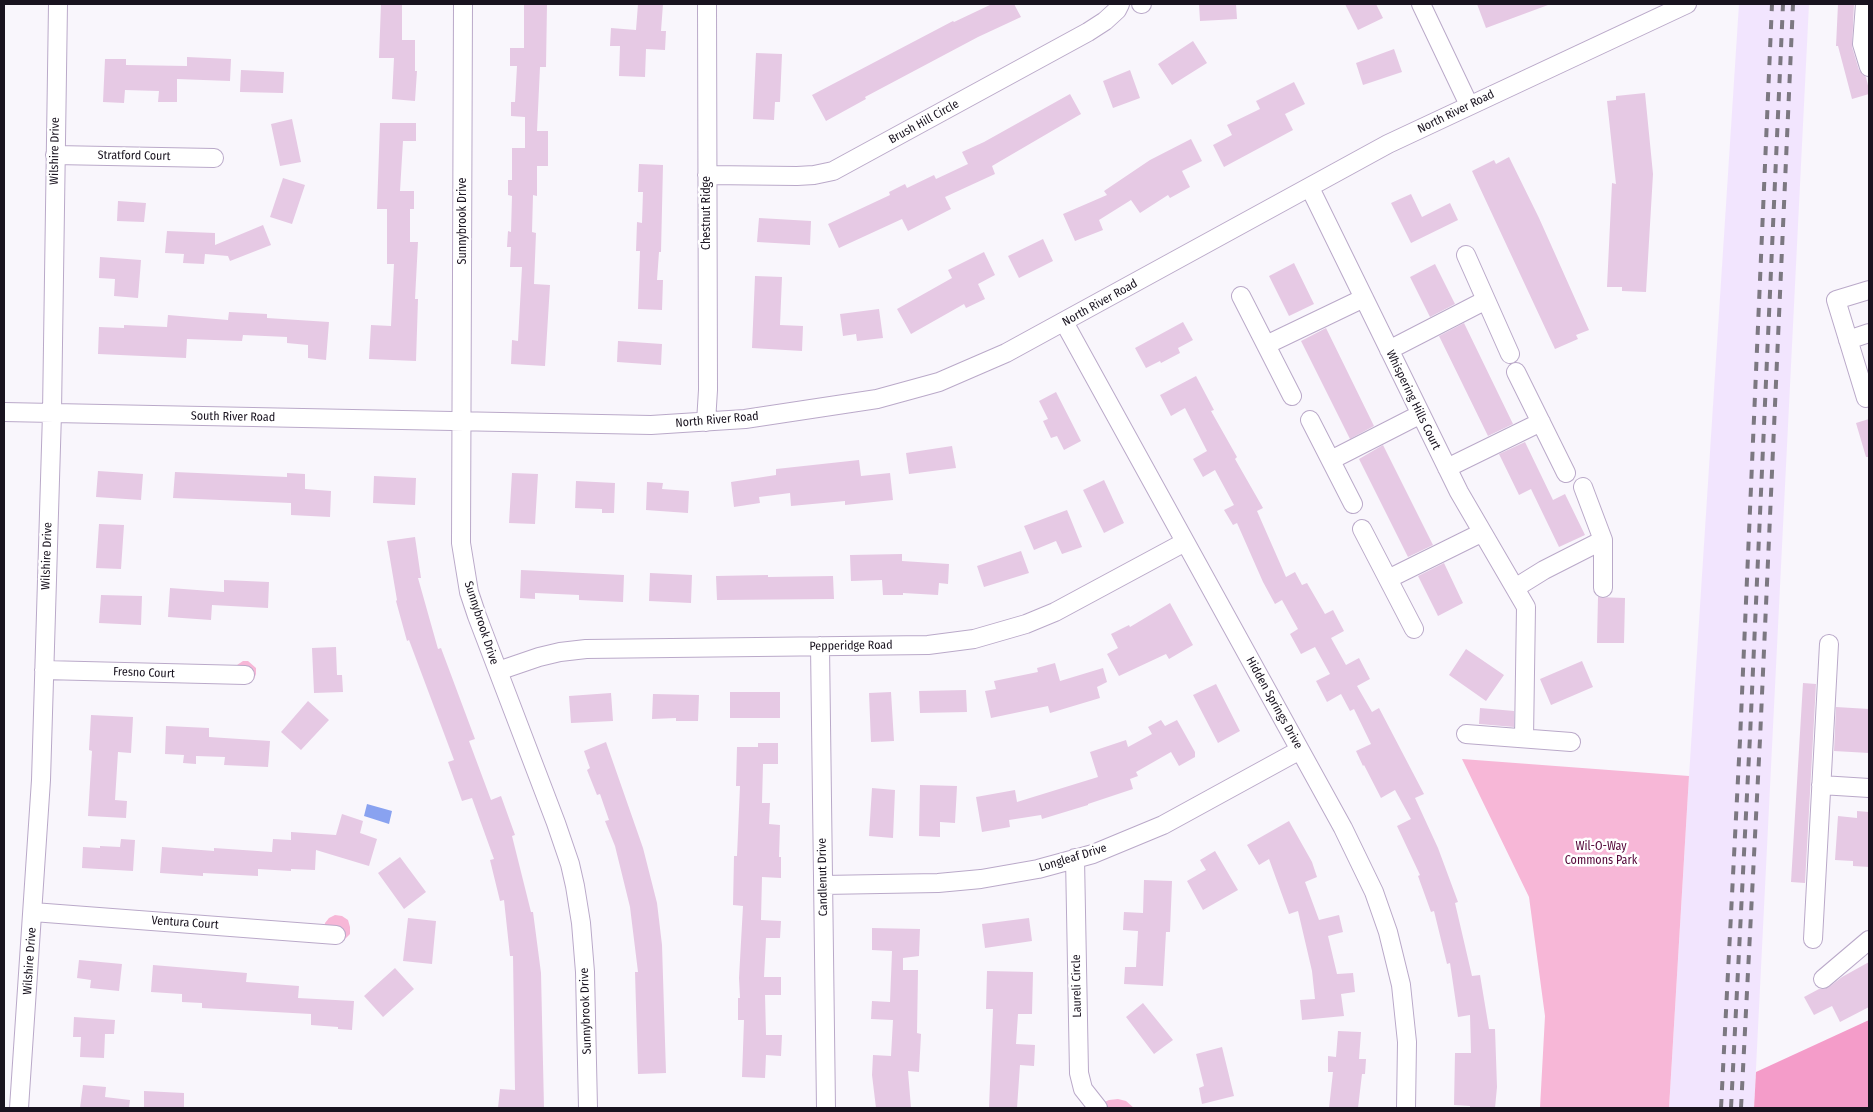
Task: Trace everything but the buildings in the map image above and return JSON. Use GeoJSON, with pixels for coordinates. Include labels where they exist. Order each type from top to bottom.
{"type":"FeatureCollection","features":[{"type":"Feature","properties":{"kind":"street","name":"Wilshire Drive"},"geometry":{"type":"LineString","coordinates":[[19,1108],[41,780],[52,413],[58,4]]}},
{"type":"Feature","properties":{"kind":"street","name":"Sunnybrook Drive"},"geometry":{"type":"LineString","coordinates":[[463,4],[462,422],[460,504],[462,551],[469,592],[556,823],[570,864],[575,886],[581,923],[585,972],[588,1108]]}},
{"type":"Feature","properties":{"kind":"street","name":"Chestnut Ridge"},"geometry":{"type":"LineString","coordinates":[[706,422],[708,390],[707,4]]}},
{"type":"Feature","properties":{"kind":"street","name":"Brush Hill Circle"},"geometry":{"type":"LineString","coordinates":[[707,175],[797,176],[833,171],[1088,32],[1105,21],[1117,10],[1120,4]]}},
{"type":"Feature","properties":{"kind":"street"},"geometry":{"type":"LineString","coordinates":[[1421,4],[1469,106]]}},
{"type":"Feature","properties":{"kind":"street","name":"North River Road"},"geometry":{"type":"LineString","coordinates":[[462,422],[651,425],[745,419],[868,400],[940,382],[1006,353],[1388,144],[1469,106],[1655,11],[1687,4]]}},
{"type":"Feature","properties":{"kind":"street"},"geometry":{"type":"LineString","coordinates":[[1865,4],[1862,44],[1869,67]]}},
{"type":"Feature","properties":{"kind":"street","name":"Stratford Court"},"geometry":{"type":"LineString","coordinates":[[55,155],[214,158]]}},
{"type":"Feature","properties":{"kind":"street","name":"Whispering Hills Court"},"geometry":{"type":"LineString","coordinates":[[1310,188],[1447,468],[1481,533],[1526,607],[1524,738]]}},
{"type":"Feature","properties":{"kind":"street"},"geometry":{"type":"LineString","coordinates":[[1466,255],[1510,354]]}},
{"type":"Feature","properties":{"kind":"street"},"geometry":{"type":"LineString","coordinates":[[1869,290],[1836,300],[1866,398],[1869,396]]}},
{"type":"Feature","properties":{"kind":"street"},"geometry":{"type":"LineString","coordinates":[[1241,296],[1292,396]]}},
{"type":"Feature","properties":{"kind":"street"},"geometry":{"type":"LineString","coordinates":[[1266,345],[1364,298]]}},
{"type":"Feature","properties":{"kind":"street"},"geometry":{"type":"LineString","coordinates":[[1389,350],[1486,300]]}},
{"type":"Feature","properties":{"kind":"street","name":"Hidden Springs Drive"},"geometry":{"type":"LineString","coordinates":[[1064,322],[1363,866],[1388,932],[1401,985],[1407,1042],[1406,1108]]}},
{"type":"Feature","properties":{"kind":"street"},"geometry":{"type":"LineString","coordinates":[[1848,340],[1869,333]]}},
{"type":"Feature","properties":{"kind":"street"},"geometry":{"type":"LineString","coordinates":[[1516,372],[1566,473]]}},
{"type":"Feature","properties":{"kind":"street","name":"South River Road"},"geometry":{"type":"LineString","coordinates":[[4,412],[462,422]]}},
{"type":"Feature","properties":{"kind":"street"},"geometry":{"type":"LineString","coordinates":[[1331,460],[1421,414]]}},
{"type":"Feature","properties":{"kind":"street"},"geometry":{"type":"LineString","coordinates":[[1310,420],[1353,504]]}},
{"type":"Feature","properties":{"kind":"street"},"geometry":{"type":"LineString","coordinates":[[1447,468],[1541,422]]}},
{"type":"Feature","properties":{"kind":"street"},"geometry":{"type":"LineString","coordinates":[[1584,487],[1603,540],[1603,588]]}},
{"type":"Feature","properties":{"kind":"street"},"geometry":{"type":"LineString","coordinates":[[1362,529],[1414,629]]}},
{"type":"Feature","properties":{"kind":"street"},"geometry":{"type":"LineString","coordinates":[[1388,579],[1481,533]]}},
{"type":"Feature","properties":{"kind":"street"},"geometry":{"type":"LineString","coordinates":[[1515,588],[1544,570],[1603,540]]}},
{"type":"Feature","properties":{"kind":"street","name":"Pepperidge Road"},"geometry":{"type":"LineString","coordinates":[[498,671],[546,655],[586,649],[928,645],[953,643],[1001,632],[1055,612],[1185,542]]}},
{"type":"Feature","properties":{"kind":"street"},"geometry":{"type":"LineString","coordinates":[[1813,939],[1829,644]]}},
{"type":"Feature","properties":{"kind":"street","name":"Candlenut Drive"},"geometry":{"type":"LineString","coordinates":[[820,646],[826,1108]]}},
{"type":"Feature","properties":{"kind":"street","name":"Fresno Court"},"geometry":{"type":"LineString","coordinates":[[44,670],[245,675]]}},
{"type":"Feature","properties":{"kind":"street"},"geometry":{"type":"LineString","coordinates":[[1466,734],[1570,742]]}},
{"type":"Feature","properties":{"kind":"street","name":"Longleaf Drive"},"geometry":{"type":"LineString","coordinates":[[823,885],[938,883],[981,879],[1038,869],[1126,841],[1162,825],[1300,750]]}},
{"type":"Feature","properties":{"kind":"street"},"geometry":{"type":"LineString","coordinates":[[1821,785],[1869,788]]}},
{"type":"Feature","properties":{"kind":"street","name":"Laureli Circle"},"geometry":{"type":"LineString","coordinates":[[1075,858],[1079,1073],[1083,1089],[1098,1108]]}},
{"type":"Feature","properties":{"kind":"street","name":"Ventura Court"},"geometry":{"type":"LineString","coordinates":[[33,912],[336,935]]}},
{"type":"Feature","properties":{"kind":"street"},"geometry":{"type":"LineString","coordinates":[[1823,979],[1869,940]]}},
{"type":"Feature","properties":{"kind":"shaded area"},"geometry":{"type":"Polygon","coordinates":[[[1739,4],[1809,4],[1754,1108],[1669,1108],[1689,776],[1739,4]]]}},
{"type":"Feature","properties":{"kind":"shaded area"},"geometry":{"type":"Polygon","coordinates":[[[1869,1020],[1869,1108],[1754,1108],[1756,1072],[1869,1020]]]}},
{"type":"Feature","properties":{"kind":"green space"},"geometry":{"type":"Polygon","coordinates":[[[243,661],[248,661],[256,668],[254,679],[250,682],[234,667],[243,661]]]}},
{"type":"Feature","properties":{"kind":"green space","name":"Wil-O-Way Commons Park"},"geometry":{"type":"Polygon","coordinates":[[[1462,759],[1689,776],[1669,1108],[1540,1108],[1545,1016],[1529,897],[1462,759]]]}},
{"type":"Feature","properties":{"kind":"green space"},"geometry":{"type":"Polygon","coordinates":[[[335,915],[342,916],[348,920],[350,927],[350,934],[339,942],[324,930],[325,923],[335,915]]]}},
{"type":"Feature","properties":{"kind":"green space"},"geometry":{"type":"Polygon","coordinates":[[[1118,1099],[1126,1101],[1134,1108],[1096,1108],[1109,1100],[1118,1099]]]}},
{"type":"Feature","properties":{"kind":"water"},"geometry":{"type":"Polygon","coordinates":[[[367,804],[392,811],[389,824],[364,816],[367,804]]]}},
{"type":"Feature","properties":{"kind":"railway"},"geometry":{"type":"LineString","coordinates":[[1721,1108],[1740,740],[1772,4]]}},
{"type":"Feature","properties":{"kind":"railway"},"geometry":{"type":"LineString","coordinates":[[1731,1108],[1783,4]]}},
{"type":"Feature","properties":{"kind":"railway"},"geometry":{"type":"LineString","coordinates":[[1741,1108],[1760,739],[1793,4]]}}]}
